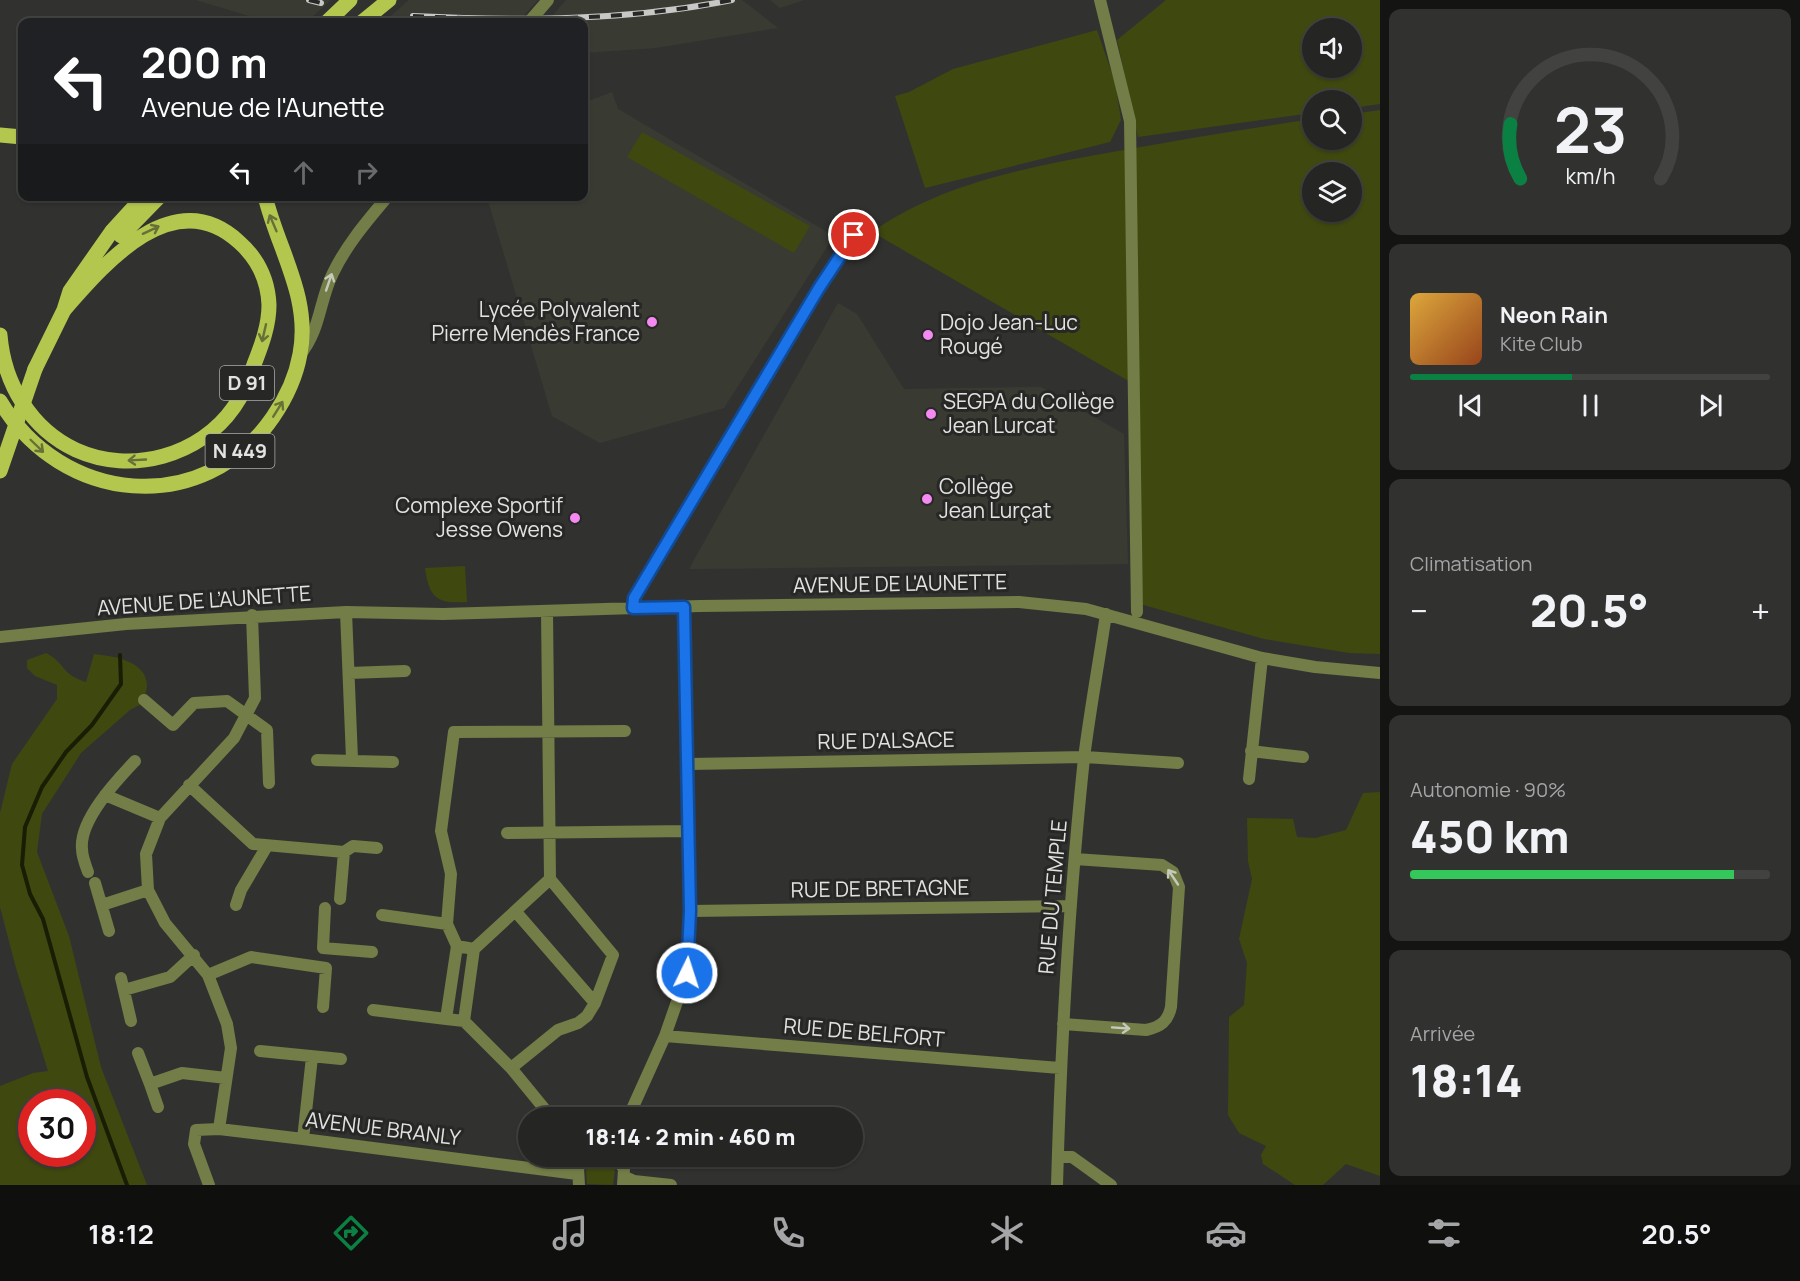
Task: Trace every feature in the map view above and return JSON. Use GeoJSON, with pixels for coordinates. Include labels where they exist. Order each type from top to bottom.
{"type":"FeatureCollection","features":[{"type":"Feature","properties":{"kind":"main road"},"geometry":{"type":"LineString","coordinates":[[331,18],[350,0]]}},
{"type":"Feature","properties":{"kind":"main road"},"geometry":{"type":"LineString","coordinates":[[367,18],[389,0]]}},
{"type":"Feature","properties":{"kind":"main road"},"geometry":{"type":"LineString","coordinates":[[0,135],[18,137]]}},
{"type":"Feature","properties":{"kind":"main road"},"geometry":{"type":"LineString","coordinates":[[73,293],[112,231],[139,201]]}},
{"type":"Feature","properties":{"kind":"main road"},"geometry":{"type":"LineString","coordinates":[[73,293],[119,238],[155,201]]}},
{"type":"Feature","properties":{"kind":"main road","name":"N 449"},"geometry":{"type":"LineString","coordinates":[[0,401],[24,434],[60,465],[106,482],[149,487],[170,485],[212,469],[248,445],[266,427],[280,405],[295,376],[300,355],[302,316],[295,279],[267,201]]}},
{"type":"Feature","properties":{"kind":"main road","name":"D 91"},"geometry":{"type":"LineString","coordinates":[[0,335],[5,367],[27,411],[56,438],[76,450],[97,457],[137,461],[176,453],[211,431],[233,409],[243,392],[261,348],[269,307],[267,292],[256,261],[233,236],[219,228],[185,222],[169,223],[151,230],[118,253],[73,293],[35,369],[0,471]]}},
{"type":"Feature","properties":{"kind":"street"},"geometry":{"type":"LineString","coordinates":[[532,18],[548,0]]}},
{"type":"Feature","properties":{"kind":"street"},"geometry":{"type":"LineString","coordinates":[[1100,0],[1130,121],[1137,612]]}},
{"type":"Feature","properties":{"kind":"street"},"geometry":{"type":"LineString","coordinates":[[300,355],[312,340],[332,274],[355,234],[384,201]]}},
{"type":"Feature","properties":{"kind":"street"},"geometry":{"type":"LineString","coordinates":[[633,608],[634,598],[688,506],[854,235]]}},
{"type":"Feature","properties":{"kind":"street","name":"AVENUE DE L'AUNETTE"},"geometry":{"type":"LineString","coordinates":[[412,612],[547,612],[633,608],[1019,602],[1086,609],[1262,658],[1315,667],[1380,673]]}},
{"type":"Feature","properties":{"kind":"street"},"geometry":{"type":"LineString","coordinates":[[633,1107],[666,1036],[687,973],[690,911],[684,607]]}},
{"type":"Feature","properties":{"kind":"street"},"geometry":{"type":"LineString","coordinates":[[346,612],[352,759]]}},
{"type":"Feature","properties":{"kind":"street","name":"AVENUE DE L’AUNETTE"},"geometry":{"type":"LineString","coordinates":[[0,637],[252,615],[412,612]]}},
{"type":"Feature","properties":{"kind":"street"},"geometry":{"type":"LineString","coordinates":[[511,1068],[558,1030],[584,1020],[595,1003],[613,955],[550,879],[547,612]]}},
{"type":"Feature","properties":{"kind":"street","name":"RUE DU TEMPLE"},"geometry":{"type":"LineString","coordinates":[[1057,1185],[1060,1068],[1075,859],[1085,757],[1106,614]]}},
{"type":"Feature","properties":{"kind":"street"},"geometry":{"type":"LineString","coordinates":[[219,1129],[231,1048],[227,1024],[208,975],[194,955],[165,923],[148,890],[146,854],[150,836],[160,818],[234,738],[255,698],[252,615]]}},
{"type":"Feature","properties":{"kind":"street"},"geometry":{"type":"LineString","coordinates":[[1249,779],[1262,658]]}},
{"type":"Feature","properties":{"kind":"street"},"geometry":{"type":"LineString","coordinates":[[349,673],[405,671]]}},
{"type":"Feature","properties":{"kind":"street"},"geometry":{"type":"LineString","coordinates":[[144,700],[173,725],[194,703],[227,701],[267,730],[269,783]]}},
{"type":"Feature","properties":{"kind":"street"},"geometry":{"type":"LineString","coordinates":[[446,1019],[457,946],[447,924],[452,874],[441,831],[454,732],[625,731]]}},
{"type":"Feature","properties":{"kind":"street"},"geometry":{"type":"LineString","coordinates":[[1251,751],[1303,757]]}},
{"type":"Feature","properties":{"kind":"street","name":"RUE D'ALSACE"},"geometry":{"type":"LineString","coordinates":[[688,764],[1085,757],[1178,763]]}},
{"type":"Feature","properties":{"kind":"street"},"geometry":{"type":"LineString","coordinates":[[317,760],[352,759],[393,762]]}},
{"type":"Feature","properties":{"kind":"street"},"geometry":{"type":"LineString","coordinates":[[88,872],[81,847],[83,836],[105,795],[135,760]]}},
{"type":"Feature","properties":{"kind":"street"},"geometry":{"type":"LineString","coordinates":[[189,785],[253,844],[344,852],[353,846],[377,848]]}},
{"type":"Feature","properties":{"kind":"street"},"geometry":{"type":"LineString","coordinates":[[105,795],[160,818]]}},
{"type":"Feature","properties":{"kind":"street"},"geometry":{"type":"LineString","coordinates":[[507,833],[689,831]]}},
{"type":"Feature","properties":{"kind":"street"},"geometry":{"type":"LineString","coordinates":[[236,905],[241,890],[267,846]]}},
{"type":"Feature","properties":{"kind":"street"},"geometry":{"type":"LineString","coordinates":[[339,899],[344,852]]}},
{"type":"Feature","properties":{"kind":"street"},"geometry":{"type":"LineString","coordinates":[[1063,1024],[1146,1030],[1166,1021],[1172,1007],[1179,887],[1173,873],[1162,865],[1075,859]]}},
{"type":"Feature","properties":{"kind":"street"},"geometry":{"type":"LineString","coordinates":[[464,1021],[474,949],[550,879]]}},
{"type":"Feature","properties":{"kind":"street"},"geometry":{"type":"LineString","coordinates":[[95,883],[109,931]]}},
{"type":"Feature","properties":{"kind":"street"},"geometry":{"type":"LineString","coordinates":[[102,905],[148,890]]}},
{"type":"Feature","properties":{"kind":"street","name":"RUE DE BRETAGNE"},"geometry":{"type":"LineString","coordinates":[[690,911],[1071,906]]}},
{"type":"Feature","properties":{"kind":"street"},"geometry":{"type":"LineString","coordinates":[[323,1007],[326,968],[323,948],[325,908]]}},
{"type":"Feature","properties":{"kind":"street"},"geometry":{"type":"LineString","coordinates":[[516,912],[595,1003]]}},
{"type":"Feature","properties":{"kind":"street"},"geometry":{"type":"LineString","coordinates":[[382,915],[447,924]]}},
{"type":"Feature","properties":{"kind":"street"},"geometry":{"type":"LineString","coordinates":[[457,946],[474,949]]}},
{"type":"Feature","properties":{"kind":"street"},"geometry":{"type":"LineString","coordinates":[[323,948],[372,952]]}},
{"type":"Feature","properties":{"kind":"street"},"geometry":{"type":"LineString","coordinates":[[130,1021],[123,984],[170,977],[194,955]]}},
{"type":"Feature","properties":{"kind":"street"},"geometry":{"type":"LineString","coordinates":[[208,975],[251,957],[326,968]]}},
{"type":"Feature","properties":{"kind":"street"},"geometry":{"type":"LineString","coordinates":[[373,1010],[464,1021],[511,1068],[543,1107]]}},
{"type":"Feature","properties":{"kind":"street","name":"RUE DE BELFORT"},"geometry":{"type":"LineString","coordinates":[[666,1036],[1060,1068]]}},
{"type":"Feature","properties":{"kind":"street"},"geometry":{"type":"LineString","coordinates":[[260,1051],[341,1059]]}},
{"type":"Feature","properties":{"kind":"street"},"geometry":{"type":"LineString","coordinates":[[138,1053],[158,1107]]}},
{"type":"Feature","properties":{"kind":"street"},"geometry":{"type":"LineString","coordinates":[[303,1139],[312,1057]]}},
{"type":"Feature","properties":{"kind":"street"},"geometry":{"type":"LineString","coordinates":[[150,1084],[182,1073],[226,1077]]}},
{"type":"Feature","properties":{"kind":"street","name":"AVENUE BRANLY"},"geometry":{"type":"LineString","coordinates":[[209,1185],[194,1144],[196,1130],[219,1129],[303,1139],[578,1180]]}},
{"type":"Feature","properties":{"kind":"street"},"geometry":{"type":"LineString","coordinates":[[1058,1157],[1072,1157],[1111,1185]]}},
{"type":"Feature","properties":{"kind":"street"},"geometry":{"type":"LineString","coordinates":[[624,1181],[634,1180],[671,1185]]}},
{"type":"Feature","properties":{"kind":"shaded area"},"geometry":{"type":"Polygon","coordinates":[[[196,0],[331,0],[311,18],[256,18],[196,0]]]}},
{"type":"Feature","properties":{"kind":"shaded area"},"geometry":{"type":"Polygon","coordinates":[[[409,0],[538,0],[522,18],[389,18],[409,0]]]}},
{"type":"Feature","properties":{"kind":"shaded area"},"geometry":{"type":"Polygon","coordinates":[[[566,0],[742,0],[778,28],[655,48],[588,53],[588,18],[550,18],[566,0]]]}},
{"type":"Feature","properties":{"kind":"shaded area"},"geometry":{"type":"Polygon","coordinates":[[[770,0],[804,0],[780,8],[770,0]]]}},
{"type":"Feature","properties":{"kind":"shaded area","name":"Lycée Polyvalent Pierre Mendès France"},"geometry":{"type":"Polygon","coordinates":[[[612,92],[618,109],[834,236],[724,408],[600,443],[552,416],[488,201],[588,201],[588,101],[612,92]]]}},
{"type":"Feature","properties":{"kind":"shaded area","name":"Collège Jean Lurçat"},"geometry":{"type":"Polygon","coordinates":[[[838,303],[857,314],[904,389],[1041,387],[1124,434],[1128,564],[689,569],[838,303]]]}},
{"type":"Feature","properties":{"kind":"green space"},"geometry":{"type":"Polygon","coordinates":[[[1166,0],[1380,0],[1380,104],[1362,107],[1362,90],[1302,90],[1302,114],[1138,137],[1117,40],[1166,0]]]}},
{"type":"Feature","properties":{"kind":"green space"},"geometry":{"type":"Polygon","coordinates":[[[1097,30],[1115,82],[1121,120],[1110,142],[925,188],[895,96],[909,92],[953,69],[1097,30]]]}},
{"type":"Feature","properties":{"kind":"green space"},"geometry":{"type":"Polygon","coordinates":[[[1380,110],[1380,654],[1349,653],[1264,639],[1140,604],[1132,383],[872,232],[928,200],[990,178],[1086,157],[1302,121],[1302,150],[1362,150],[1362,113],[1380,110]]]}},
{"type":"Feature","properties":{"kind":"green space"},"geometry":{"type":"Polygon","coordinates":[[[642,132],[810,226],[794,253],[627,157],[642,132]]]}},
{"type":"Feature","properties":{"kind":"green space"},"geometry":{"type":"Polygon","coordinates":[[[465,566],[467,602],[448,602],[436,597],[429,586],[425,568],[465,566]]]}},
{"type":"Feature","properties":{"kind":"green space"},"geometry":{"type":"Polygon","coordinates":[[[46,653],[72,676],[86,682],[94,654],[118,658],[135,665],[141,670],[147,685],[143,703],[130,710],[81,753],[42,814],[37,852],[69,936],[101,1067],[147,1185],[0,1185],[0,1086],[33,1073],[48,1071],[0,907],[0,813],[12,764],[57,699],[57,685],[35,676],[27,668],[27,660],[46,653]]]}},
{"type":"Feature","properties":{"kind":"green space"},"geometry":{"type":"Polygon","coordinates":[[[1380,792],[1380,1176],[1346,1164],[1323,1185],[1295,1185],[1263,1164],[1261,1155],[1266,1146],[1239,1133],[1228,1115],[1229,1017],[1244,1005],[1247,963],[1239,939],[1252,879],[1248,861],[1247,818],[1293,819],[1297,837],[1315,838],[1346,830],[1363,793],[1380,792]]]}},
{"type":"Feature","properties":{"kind":"green space"},"geometry":{"type":"Polygon","coordinates":[[[613,1167],[615,1170],[613,1185],[587,1184],[586,1169],[613,1167]]]}},
{"type":"Feature","properties":{"kind":"waterway"},"geometry":{"type":"LineString","coordinates":[[120,655],[121,684],[92,725],[66,752],[42,787],[25,827],[22,865],[30,894],[43,919],[87,1077],[127,1185]]}},
{"type":"Feature","properties":{"kind":"railway"},"geometry":{"type":"LineString","coordinates":[[309,0],[321,3]]}},
{"type":"Feature","properties":{"kind":"railway"},"geometry":{"type":"LineString","coordinates":[[573,18],[653,12],[732,0]]}},
{"type":"Feature","properties":{"kind":"railway"},"geometry":{"type":"LineString","coordinates":[[413,16],[466,18]]}},
{"type":"Feature","properties":{"kind":"place","name":"Lycée Polyvalent Pierre Mendès France"},"geometry":{"type":"Point","coordinates":[652,322]}},
{"type":"Feature","properties":{"kind":"place","name":"Dojo Jean-Luc Rougé"},"geometry":{"type":"Point","coordinates":[928,335]}},
{"type":"Feature","properties":{"kind":"place","name":"SEGPA du Collège Jean Lurcat"},"geometry":{"type":"Point","coordinates":[931,414]}},
{"type":"Feature","properties":{"kind":"place","name":"Collège Jean Lurçat"},"geometry":{"type":"Point","coordinates":[927,499]}},
{"type":"Feature","properties":{"kind":"place","name":"Complexe Sportif Jesse Owens"},"geometry":{"type":"Point","coordinates":[575,518]}},
{"type":"Feature","properties":{"kind":"route"},"geometry":{"type":"LineString","coordinates":[[687,973],[690,911],[684,607],[633,608],[634,598],[819,288],[854,235]]}}]}
